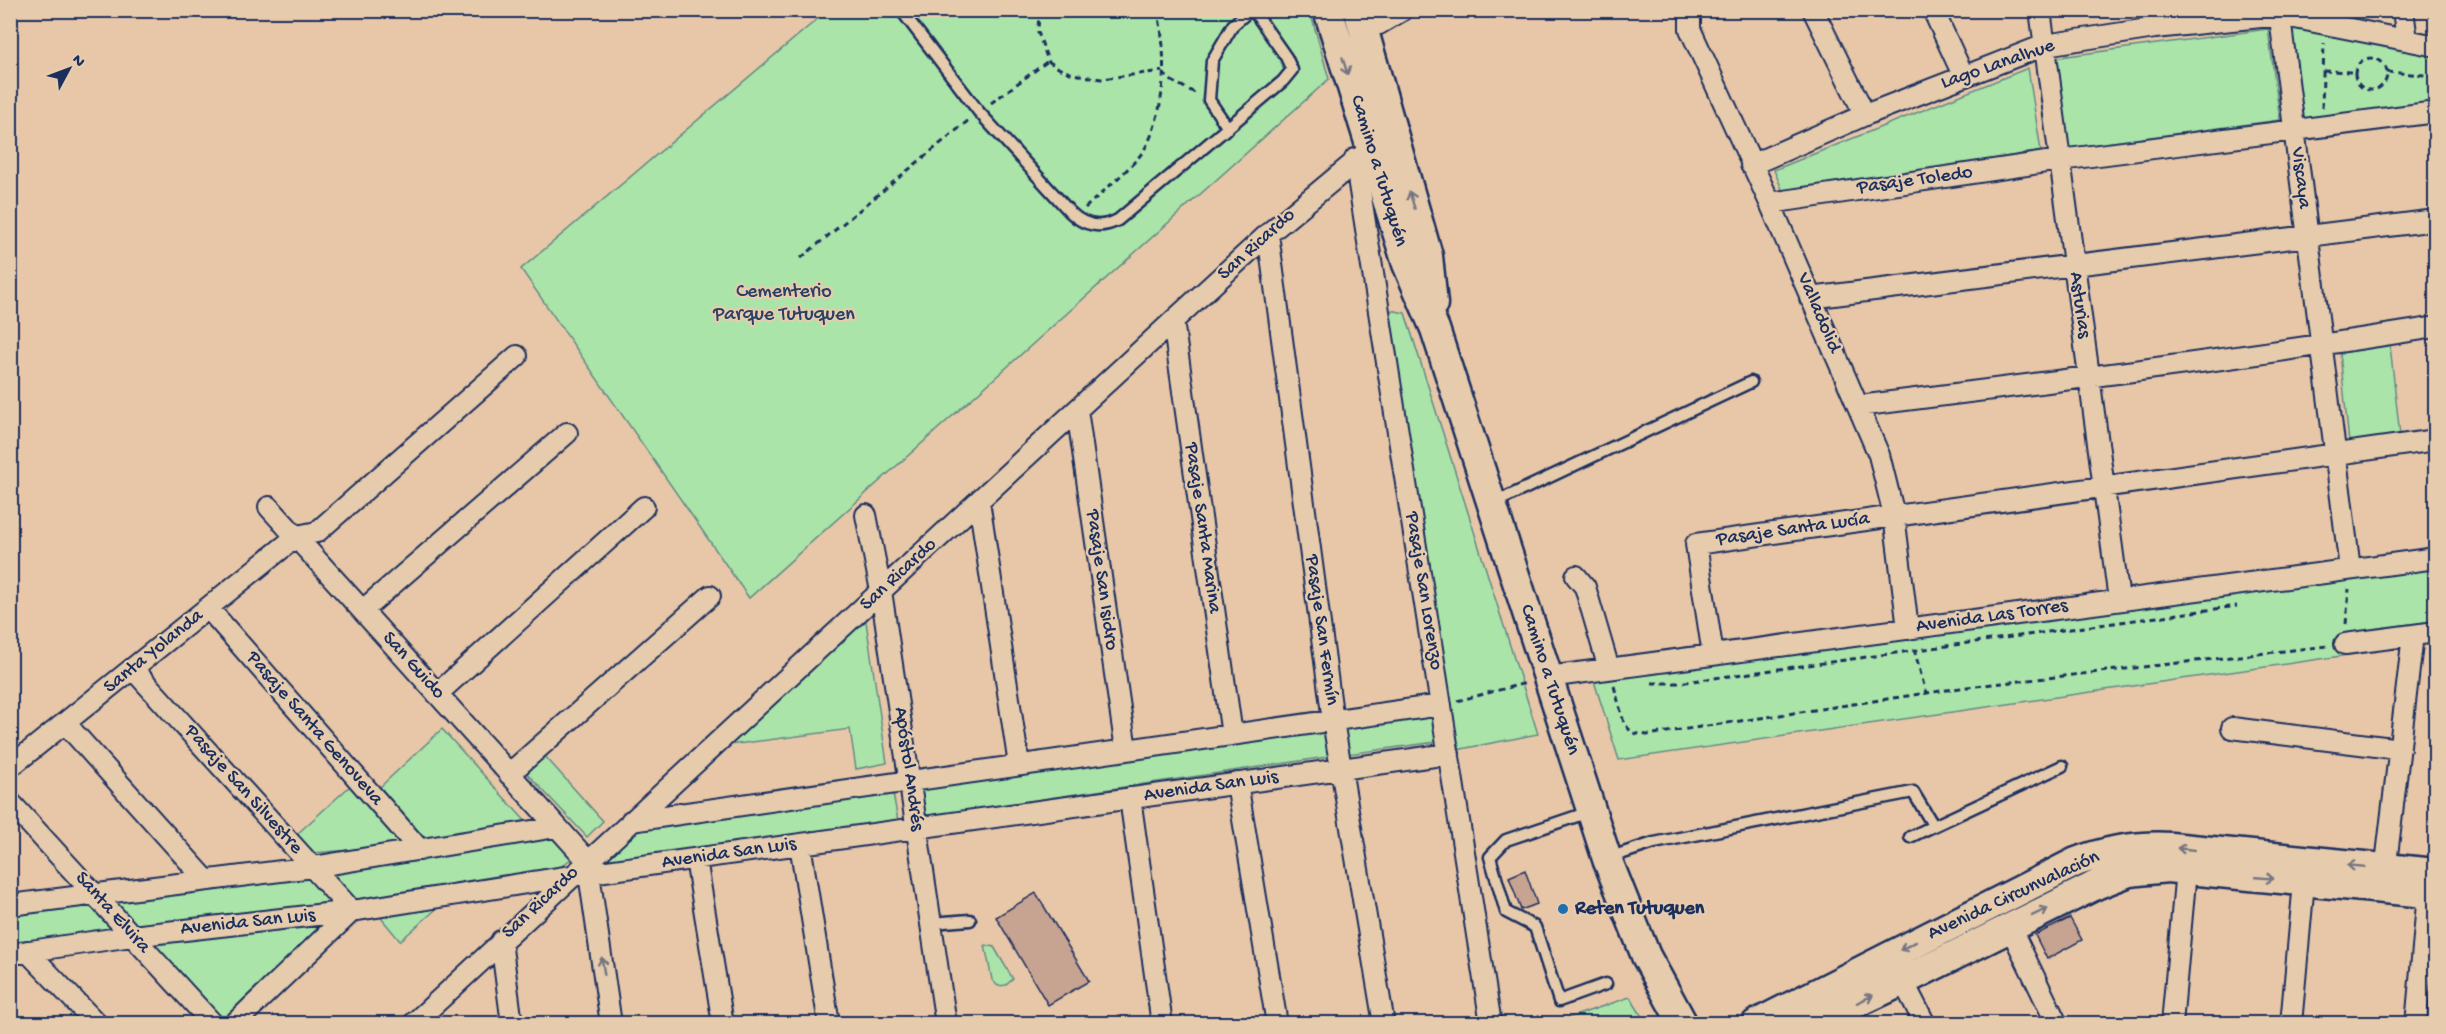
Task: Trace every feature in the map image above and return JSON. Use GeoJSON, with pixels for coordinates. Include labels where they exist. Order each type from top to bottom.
{"type":"FeatureCollection","features":[{"type":"Feature","properties":{"kind":"street","name":"Camino a Tutuquén"},"geometry":{"type":"LineString","coordinates":[[1328,10],[1373,147],[1407,264],[1435,329],[1607,859],[1646,956],[1683,1023]]}},
{"type":"Feature","properties":{"kind":"street"},"geometry":{"type":"LineString","coordinates":[[1361,19],[1379,24],[1403,10]]}},
{"type":"Feature","properties":{"kind":"street","name":"Valladolid"},"geometry":{"type":"LineString","coordinates":[[1689,10],[1690,29],[1770,203],[1879,455],[1894,515],[1908,628]]}},
{"type":"Feature","properties":{"kind":"street"},"geometry":{"type":"LineString","coordinates":[[1813,10],[1865,115]]}},
{"type":"Feature","properties":{"kind":"street"},"geometry":{"type":"LineString","coordinates":[[1933,10],[1963,75]]}},
{"type":"Feature","properties":{"kind":"street","name":"Asturias"},"geometry":{"type":"LineString","coordinates":[[2040,10],[2118,600]]}},
{"type":"Feature","properties":{"kind":"street"},"geometry":{"type":"LineString","coordinates":[[2403,10],[2407,40]]}},
{"type":"Feature","properties":{"kind":"street","name":"Lago Lanalhue"},"geometry":{"type":"LineString","coordinates":[[1751,165],[1865,115],[2045,45],[2154,19],[2280,13],[2436,46]]}},
{"type":"Feature","properties":{"kind":"street","name":"Viscaya"},"geometry":{"type":"LineString","coordinates":[[2280,13],[2350,569]]}},
{"type":"Feature","properties":{"kind":"street","name":"Camino a Tutuquén"},"geometry":{"type":"LineString","coordinates":[[1361,19],[1373,147]]}},
{"type":"Feature","properties":{"kind":"street","name":"Pasaje Toledo"},"geometry":{"type":"LineString","coordinates":[[1770,203],[2060,160],[2436,111]]}},
{"type":"Feature","properties":{"kind":"street","name":"San Ricardo"},"geometry":{"type":"LineString","coordinates":[[412,1023],[582,870],[631,820],[1268,234],[1373,147]]}},
{"type":"Feature","properties":{"kind":"street","name":"Pasaje San Lorenzo"},"geometry":{"type":"LineString","coordinates":[[1373,147],[1441,705],[1491,1023]]}},
{"type":"Feature","properties":{"kind":"street"},"geometry":{"type":"LineString","coordinates":[[1810,298],[2436,220]]}},
{"type":"Feature","properties":{"kind":"street","name":"Pasaje San Fermín"},"geometry":{"type":"LineString","coordinates":[[1268,234],[1333,720],[1384,1023]]}},
{"type":"Feature","properties":{"kind":"street","name":"Pasaje Santa Marina"},"geometry":{"type":"LineString","coordinates":[[1173,321],[1232,735]]}},
{"type":"Feature","properties":{"kind":"street"},"geometry":{"type":"LineString","coordinates":[[1858,406],[2089,377],[2436,327]]}},
{"type":"Feature","properties":{"kind":"street","name":"Santa Yolanda"},"geometry":{"type":"LineString","coordinates":[[10,767],[297,536],[317,532],[517,356]]}},
{"type":"Feature","properties":{"kind":"street","name":"Pasaje San Isidro"},"geometry":{"type":"LineString","coordinates":[[1077,410],[1126,750]]}},
{"type":"Feature","properties":{"kind":"street"},"geometry":{"type":"LineString","coordinates":[[363,610],[567,433]]}},
{"type":"Feature","properties":{"kind":"street"},"geometry":{"type":"LineString","coordinates":[[1894,515],[2436,440]]}},
{"type":"Feature","properties":{"kind":"street"},"geometry":{"type":"LineString","coordinates":[[979,501],[1019,765]]}},
{"type":"Feature","properties":{"kind":"street","name":"San Guido"},"geometry":{"type":"LineString","coordinates":[[269,507],[556,827]]}},
{"type":"Feature","properties":{"kind":"street"},"geometry":{"type":"LineString","coordinates":[[437,694],[644,507]]}},
{"type":"Feature","properties":{"kind":"street","name":"Apóstol Andrés"},"geometry":{"type":"LineString","coordinates":[[866,515],[881,591],[946,1023]]}},
{"type":"Feature","properties":{"kind":"street","name":"Pasaje Santa Lucía"},"geometry":{"type":"LineString","coordinates":[[1713,655],[1696,544],[1894,515]]}},
{"type":"Feature","properties":{"kind":"street","name":"Avenida Las Torres"},"geometry":{"type":"LineString","coordinates":[[1548,677],[2436,558]]}},
{"type":"Feature","properties":{"kind":"street"},"geometry":{"type":"LineString","coordinates":[[1576,576],[1585,587],[1609,669]]}},
{"type":"Feature","properties":{"kind":"street"},"geometry":{"type":"LineString","coordinates":[[509,774],[710,596]]}},
{"type":"Feature","properties":{"kind":"street","name":"Pasaje Santa Genoveva"},"geometry":{"type":"LineString","coordinates":[[208,608],[420,850]]}},
{"type":"Feature","properties":{"kind":"street"},"geometry":{"type":"LineString","coordinates":[[2345,644],[2436,632]]}},
{"type":"Feature","properties":{"kind":"street"},"geometry":{"type":"LineString","coordinates":[[2384,879],[2413,635]]}},
{"type":"Feature","properties":{"kind":"street","name":"Pasaje San Silvestre"},"geometry":{"type":"LineString","coordinates":[[134,669],[352,911]]}},
{"type":"Feature","properties":{"kind":"street"},"geometry":{"type":"LineString","coordinates":[[631,820],[1441,705]]}},
{"type":"Feature","properties":{"kind":"street"},"geometry":{"type":"LineString","coordinates":[[65,723],[206,880]]}},
{"type":"Feature","properties":{"kind":"street"},"geometry":{"type":"LineString","coordinates":[[2232,728],[2400,749]]}},
{"type":"Feature","properties":{"kind":"street","name":"Avenida San Luis"},"geometry":{"type":"LineString","coordinates":[[19,952],[132,936],[352,911],[582,870],[696,858],[1449,754]]}},
{"type":"Feature","properties":{"kind":"street"},"geometry":{"type":"LineString","coordinates":[[1237,783],[1277,1023]]}},
{"type":"Feature","properties":{"kind":"street"},"geometry":{"type":"LineString","coordinates":[[1130,798],[1162,1023]]}},
{"type":"Feature","properties":{"kind":"street","name":"Santa Elvira"},"geometry":{"type":"LineString","coordinates":[[10,802],[213,1023]]}},
{"type":"Feature","properties":{"kind":"street"},"geometry":{"type":"LineString","coordinates":[[10,905],[313,867],[556,827],[582,870],[611,1023]]}},
{"type":"Feature","properties":{"kind":"street"},"geometry":{"type":"LineString","coordinates":[[800,844],[829,1023]]}},
{"type":"Feature","properties":{"kind":"street","name":"Avenida Circunvalación"},"geometry":{"type":"LineString","coordinates":[[1756,1023],[2076,862],[2134,847],[2171,848],[2433,887]]}},
{"type":"Feature","properties":{"kind":"street"},"geometry":{"type":"LineString","coordinates":[[696,858],[723,1023]]}},
{"type":"Feature","properties":{"kind":"street","name":"Avenida Circunvalación"},"geometry":{"type":"LineString","coordinates":[[1812,1023],[1903,981],[2110,878],[2148,869],[2186,870],[2304,882],[2384,879]]}},
{"type":"Feature","properties":{"kind":"street"},"geometry":{"type":"LineString","coordinates":[[2172,1023],[2186,870]]}},
{"type":"Feature","properties":{"kind":"street"},"geometry":{"type":"LineString","coordinates":[[2291,1023],[2304,882]]}},
{"type":"Feature","properties":{"kind":"street"},"geometry":{"type":"LineString","coordinates":[[2416,1023],[2433,887]]}},
{"type":"Feature","properties":{"kind":"street"},"geometry":{"type":"LineString","coordinates":[[1999,900],[2057,1023]]}},
{"type":"Feature","properties":{"kind":"street"},"geometry":{"type":"LineString","coordinates":[[234,1023],[352,911]]}},
{"type":"Feature","properties":{"kind":"street"},"geometry":{"type":"LineString","coordinates":[[501,941],[512,1023]]}},
{"type":"Feature","properties":{"kind":"street"},"geometry":{"type":"LineString","coordinates":[[19,952],[97,1023]]}},
{"type":"Feature","properties":{"kind":"street"},"geometry":{"type":"LineString","coordinates":[[1903,981],[1925,1023]]}},
{"type":"Feature","properties":{"kind":"lane"},"geometry":{"type":"LineString","coordinates":[[901,10],[979,112],[1076,218],[1090,225],[1118,220],[1228,128],[1283,81],[1292,70],[1286,57],[1252,10],[1233,25],[1212,60],[1209,100],[1228,128]]}},
{"type":"Feature","properties":{"kind":"lane"},"geometry":{"type":"LineString","coordinates":[[1492,504],[1751,382]]}},
{"type":"Feature","properties":{"kind":"lane"},"geometry":{"type":"LineString","coordinates":[[1910,837],[2062,766]]}},
{"type":"Feature","properties":{"kind":"lane"},"geometry":{"type":"LineString","coordinates":[[1607,859],[1654,843],[1913,792],[1933,825]]}},
{"type":"Feature","properties":{"kind":"lane"},"geometry":{"type":"LineString","coordinates":[[1592,811],[1506,840],[1490,857],[1506,912],[1535,927],[1559,1001],[1606,984]]}},
{"type":"Feature","properties":{"kind":"lane"},"geometry":{"type":"LineString","coordinates":[[931,923],[970,920]]}},
{"type":"Feature","properties":{"kind":"path"},"geometry":{"type":"LineString","coordinates":[[1039,10],[1038,32],[1048,61],[1066,72],[1087,78],[1114,78],[1162,71]]}},
{"type":"Feature","properties":{"kind":"path"},"geometry":{"type":"LineString","coordinates":[[1076,218],[1143,152],[1152,135],[1160,110],[1162,71],[1163,37],[1157,10]]}},
{"type":"Feature","properties":{"kind":"path"},"geometry":{"type":"LineString","coordinates":[[2321,126],[2324,23]]}},
{"type":"Feature","properties":{"kind":"path"},"geometry":{"type":"LineString","coordinates":[[2366,58],[2375,58],[2383,63],[2387,72],[2386,81],[2380,88],[2371,91],[2362,88],[2355,81],[2354,72],[2358,63],[2366,58]]}},
{"type":"Feature","properties":{"kind":"path"},"geometry":{"type":"LineString","coordinates":[[801,258],[979,112],[1048,61]]}},
{"type":"Feature","properties":{"kind":"path"},"geometry":{"type":"LineString","coordinates":[[1162,71],[1170,80],[1209,100]]}},
{"type":"Feature","properties":{"kind":"path"},"geometry":{"type":"LineString","coordinates":[[2324,71],[2354,72]]}},
{"type":"Feature","properties":{"kind":"path"},"geometry":{"type":"LineString","coordinates":[[2387,72],[2436,76]]}},
{"type":"Feature","properties":{"kind":"path"},"geometry":{"type":"LineString","coordinates":[[1609,669],[1624,723],[1632,733],[1647,735],[1926,693],[2345,644],[2350,569]]}},
{"type":"Feature","properties":{"kind":"path"},"geometry":{"type":"LineString","coordinates":[[2349,590],[2359,589]]}},
{"type":"Feature","properties":{"kind":"path"},"geometry":{"type":"LineString","coordinates":[[1644,684],[1678,683],[2243,605]]}},
{"type":"Feature","properties":{"kind":"path"},"geometry":{"type":"LineString","coordinates":[[1908,628],[1926,693]]}},
{"type":"Feature","properties":{"kind":"path"},"geometry":{"type":"LineString","coordinates":[[1441,705],[1548,677]]}},
{"type":"Feature","properties":{"kind":"green space","name":"Cementerio Parque Tutuquen"},"geometry":{"type":"Polygon","coordinates":[[[827,11],[1310,11],[1329,79],[749,598],[521,269],[827,11]]]}},
{"type":"Feature","properties":{"kind":"green space"},"geometry":{"type":"Polygon","coordinates":[[[2274,21],[2435,55],[2435,106],[2286,125],[2274,21]]]}},
{"type":"Feature","properties":{"kind":"green space"},"geometry":{"type":"Polygon","coordinates":[[[2268,29],[2280,120],[2067,148],[2053,58],[2268,29]]]}},
{"type":"Feature","properties":{"kind":"green space"},"geometry":{"type":"Polygon","coordinates":[[[2028,68],[2041,151],[1784,194],[1774,170],[2028,68]]]}},
{"type":"Feature","properties":{"kind":"green space"},"geometry":{"type":"Polygon","coordinates":[[[1390,310],[1405,313],[1538,734],[1456,750],[1390,310]]]}},
{"type":"Feature","properties":{"kind":"green space"},"geometry":{"type":"Polygon","coordinates":[[[2390,345],[2400,436],[2349,443],[2340,353],[2390,345]]]}},
{"type":"Feature","properties":{"kind":"green space"},"geometry":{"type":"Polygon","coordinates":[[[2435,568],[2435,621],[2374,629],[2376,651],[1619,760],[1594,681],[2435,568]]]}},
{"type":"Feature","properties":{"kind":"green space"},"geometry":{"type":"Polygon","coordinates":[[[865,615],[887,763],[856,769],[850,729],[730,745],[865,615]]]}},
{"type":"Feature","properties":{"kind":"green space"},"geometry":{"type":"Polygon","coordinates":[[[1431,711],[1436,742],[1348,754],[1343,723],[1431,711]]]}},
{"type":"Feature","properties":{"kind":"green space"},"geometry":{"type":"Polygon","coordinates":[[[442,729],[528,824],[426,841],[380,787],[442,729]]]}},
{"type":"Feature","properties":{"kind":"green space"},"geometry":{"type":"Polygon","coordinates":[[[1330,730],[1333,756],[922,817],[919,784],[1330,730]]]}},
{"type":"Feature","properties":{"kind":"green space"},"geometry":{"type":"Polygon","coordinates":[[[543,754],[603,821],[587,837],[524,770],[543,754]]]}},
{"type":"Feature","properties":{"kind":"green space"},"geometry":{"type":"Polygon","coordinates":[[[350,786],[402,846],[312,853],[296,835],[350,786]]]}},
{"type":"Feature","properties":{"kind":"green space"},"geometry":{"type":"Polygon","coordinates":[[[892,787],[898,821],[601,863],[641,821],[892,787]]]}},
{"type":"Feature","properties":{"kind":"green space"},"geometry":{"type":"Polygon","coordinates":[[[542,837],[553,839],[572,858],[558,869],[351,901],[327,873],[542,837]]]}},
{"type":"Feature","properties":{"kind":"green space"},"geometry":{"type":"Polygon","coordinates":[[[311,874],[334,902],[138,927],[116,906],[117,899],[311,874]]]}},
{"type":"Feature","properties":{"kind":"green space"},"geometry":{"type":"Polygon","coordinates":[[[92,902],[117,931],[11,945],[10,913],[92,902]]]}},
{"type":"Feature","properties":{"kind":"green space"},"geometry":{"type":"Polygon","coordinates":[[[442,904],[400,941],[377,913],[442,904]]]}},
{"type":"Feature","properties":{"kind":"green space"},"geometry":{"type":"Polygon","coordinates":[[[337,919],[232,1018],[221,1019],[152,945],[155,940],[337,919]]]}},
{"type":"Feature","properties":{"kind":"green space"},"geometry":{"type":"Polygon","coordinates":[[[985,945],[994,947],[1013,979],[1006,985],[998,986],[992,980],[985,945]]]}},
{"type":"Feature","properties":{"kind":"green space"},"geometry":{"type":"Polygon","coordinates":[[[1630,997],[1646,1023],[1554,1023],[1630,997]]]}},
{"type":"Feature","properties":{"kind":"building"},"geometry":{"type":"Polygon","coordinates":[[[1525,870],[1537,904],[1521,910],[1509,877],[1525,870]]]}},
{"type":"Feature","properties":{"kind":"building"},"geometry":{"type":"Polygon","coordinates":[[[1036,893],[1089,981],[1048,1005],[996,917],[1036,893]]]}},
{"type":"Feature","properties":{"kind":"building"},"geometry":{"type":"Polygon","coordinates":[[[2070,918],[2082,940],[2047,959],[2035,935],[2070,918]]]}},
{"type":"Feature","properties":{"kind":"place","name":"Reten Tutuquen"},"geometry":{"type":"Point","coordinates":[1563,909]}}]}
